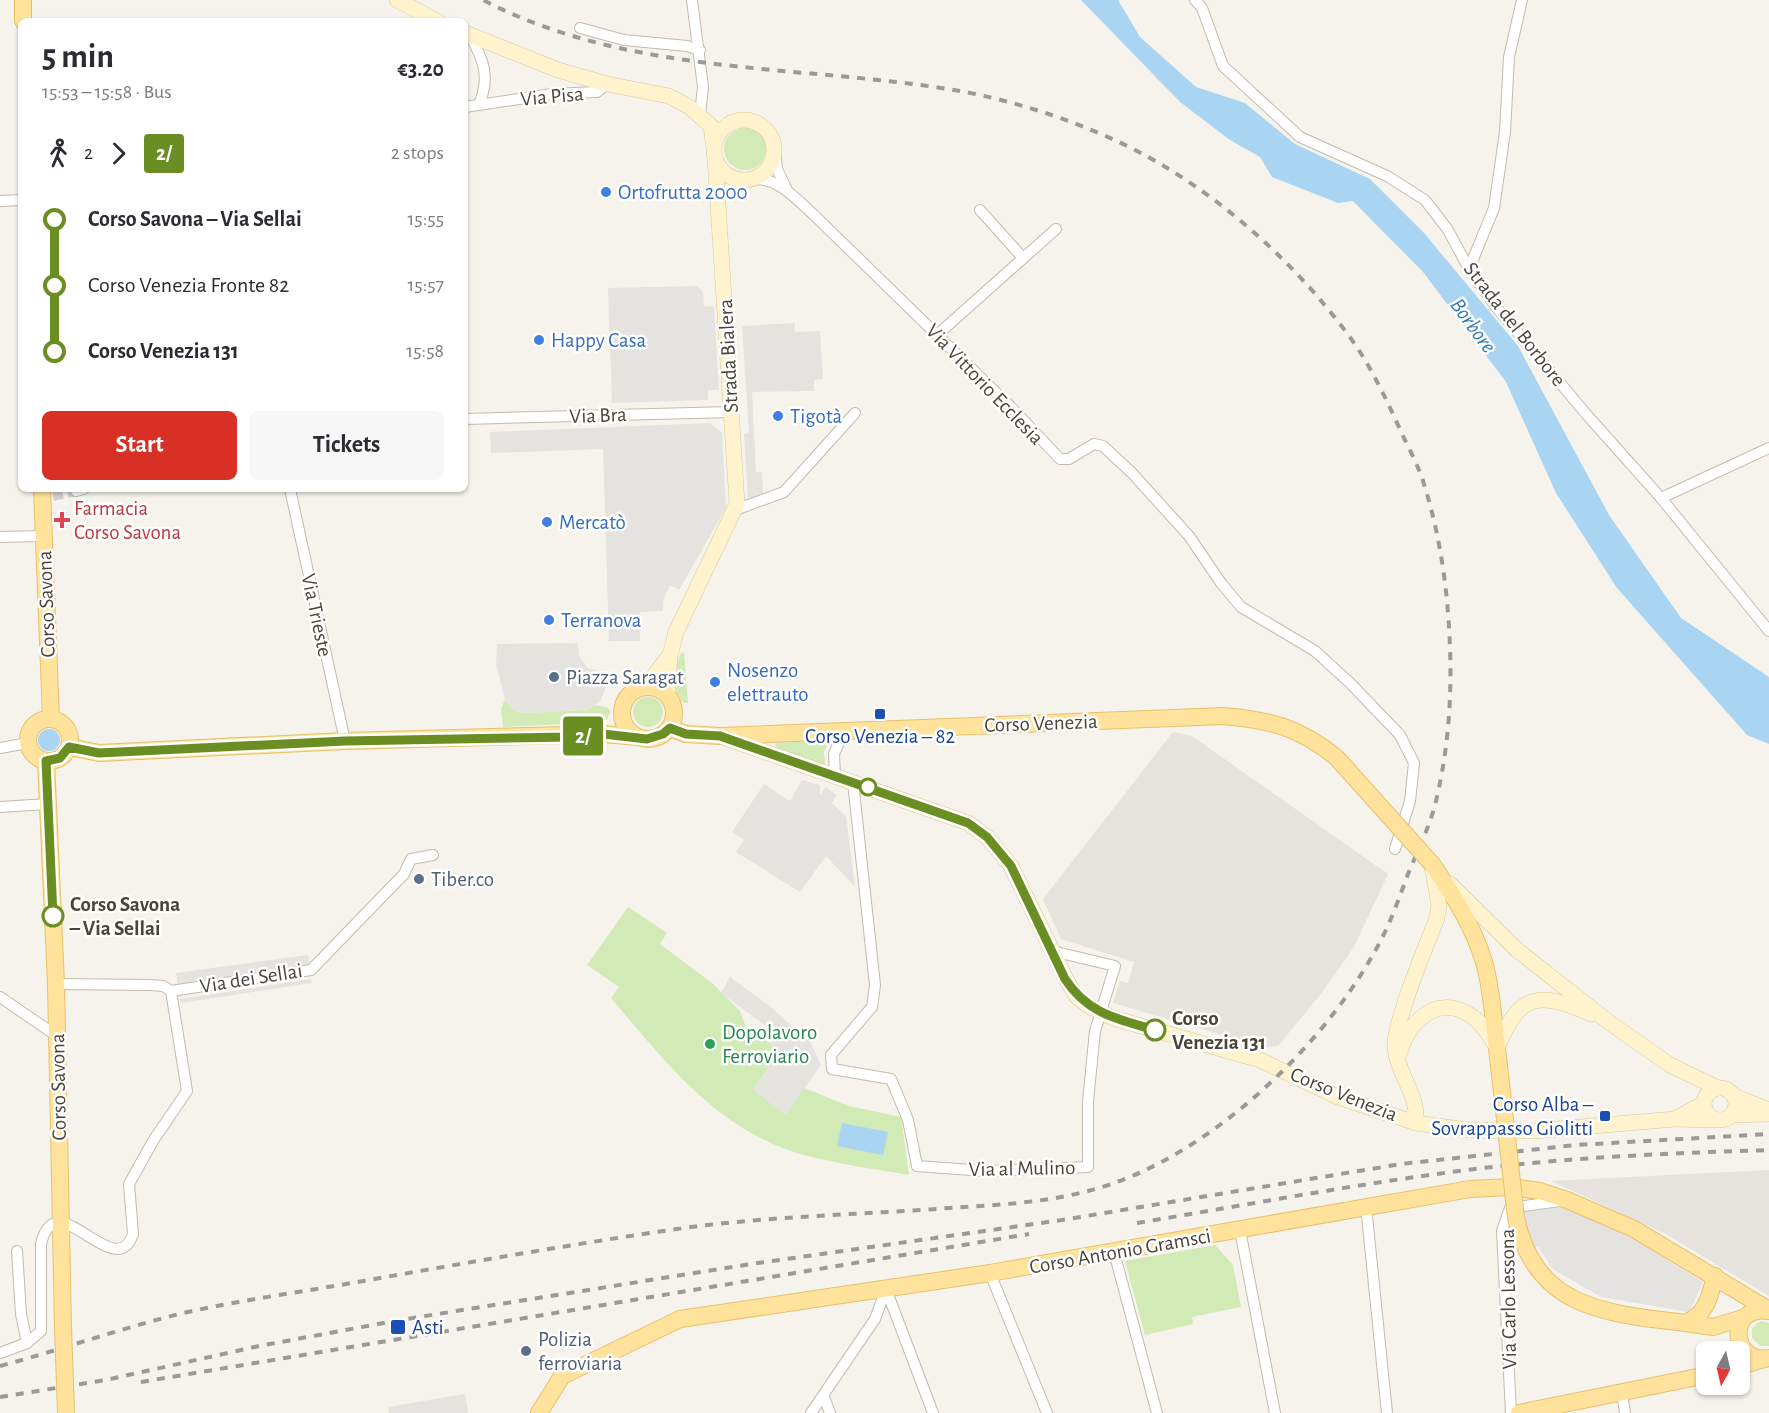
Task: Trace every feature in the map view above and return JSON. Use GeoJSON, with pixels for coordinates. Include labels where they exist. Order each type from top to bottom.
{"type":"FeatureCollection","features":[{"type":"Feature","properties":{"kind":"main road"},"geometry":{"type":"LineString","coordinates":[[22,0],[23,18]]}},
{"type":"Feature","properties":{"kind":"main road","name":"Corso Savona"},"geometry":{"type":"LineString","coordinates":[[46,494],[44,536],[51,719]]}},
{"type":"Feature","properties":{"kind":"main road"},"geometry":{"type":"LineString","coordinates":[[69,747],[99,753],[345,741],[570,737],[603,734],[638,737],[656,738],[670,728],[674,711],[667,694],[653,687],[631,692],[626,698],[622,718],[625,726],[638,737]]}},
{"type":"Feature","properties":{"kind":"main road","name":"Corso Venezia"},"geometry":{"type":"LineString","coordinates":[[670,728],[686,734],[720,736],[1223,716],[1256,719],[1288,727],[1311,738],[1336,758],[1432,864],[1460,906],[1477,942],[1489,986],[1516,1218],[1521,1239],[1536,1268],[1562,1294],[1581,1304],[1625,1316],[1713,1326]]}},
{"type":"Feature","properties":{"kind":"main road"},"geometry":{"type":"LineString","coordinates":[[603,734],[622,718]]}},
{"type":"Feature","properties":{"kind":"main road"},"geometry":{"type":"LineString","coordinates":[[51,719],[67,729],[69,747],[60,758],[46,761],[34,755],[28,743],[34,725],[51,719]]}},
{"type":"Feature","properties":{"kind":"main road","name":"Corso Savona"},"geometry":{"type":"LineString","coordinates":[[46,761],[56,984],[66,1413]]}},
{"type":"Feature","properties":{"kind":"main road","name":"Corso Antonio Gramsci"},"geometry":{"type":"LineString","coordinates":[[539,1413],[561,1376],[680,1319],[990,1273],[1470,1189],[1511,1187],[1540,1191],[1567,1200],[1634,1228],[1769,1311]]}},
{"type":"Feature","properties":{"kind":"main road"},"geometry":{"type":"LineString","coordinates":[[1681,1323],[1697,1318],[1707,1305],[1715,1276]]}},
{"type":"Feature","properties":{"kind":"main road"},"geometry":{"type":"LineString","coordinates":[[1713,1326],[1743,1318],[1756,1310],[1769,1311]]}},
{"type":"Feature","properties":{"kind":"main road"},"geometry":{"type":"LineString","coordinates":[[1740,1341],[1738,1333],[1743,1318]]}},
{"type":"Feature","properties":{"kind":"main road"},"geometry":{"type":"LineString","coordinates":[[1713,1326],[1736,1341]]}},
{"type":"Feature","properties":{"kind":"main road"},"geometry":{"type":"LineString","coordinates":[[1750,1354],[1766,1358]]}},
{"type":"Feature","properties":{"kind":"main road"},"geometry":{"type":"LineString","coordinates":[[1750,1363],[1766,1358]]}},
{"type":"Feature","properties":{"kind":"main road"},"geometry":{"type":"LineString","coordinates":[[1519,1413],[1696,1377]]}},
{"type":"Feature","properties":{"kind":"street"},"geometry":{"type":"LineString","coordinates":[[397,0],[431,18]]}},
{"type":"Feature","properties":{"kind":"street"},"geometry":{"type":"LineString","coordinates":[[692,0],[703,87],[701,116],[713,131],[715,153],[729,176],[748,179]]}},
{"type":"Feature","properties":{"kind":"street","name":"Strada del Borbore"},"geometry":{"type":"LineString","coordinates":[[1196,0],[1202,8],[1223,66],[1300,137],[1387,176],[1425,200],[1448,230],[1469,269],[1497,308],[1579,406],[1661,498],[1769,631]]}},
{"type":"Feature","properties":{"kind":"street"},"geometry":{"type":"LineString","coordinates":[[1469,269],[1494,208],[1505,132],[1509,57],[1522,0]]}},
{"type":"Feature","properties":{"kind":"street"},"geometry":{"type":"LineString","coordinates":[[580,28],[624,40],[687,46],[700,50]]}},
{"type":"Feature","properties":{"kind":"street"},"geometry":{"type":"LineString","coordinates":[[468,34],[507,52],[607,84]]}},
{"type":"Feature","properties":{"kind":"street"},"geometry":{"type":"LineString","coordinates":[[468,36],[480,54],[487,78],[479,104]]}},
{"type":"Feature","properties":{"kind":"street","name":"Via Pisa"},"geometry":{"type":"LineString","coordinates":[[468,106],[597,92],[607,84],[669,96],[701,116],[721,122],[741,120]]}},
{"type":"Feature","properties":{"kind":"street"},"geometry":{"type":"LineString","coordinates":[[715,153],[720,131],[729,124],[741,120],[749,120],[765,128],[771,135],[775,152],[765,172],[729,188],[720,201]]}},
{"type":"Feature","properties":{"kind":"street","name":"Via Vittorio Ecclesia"},"geometry":{"type":"LineString","coordinates":[[775,152],[777,169],[787,191]]}},
{"type":"Feature","properties":{"kind":"street","name":"Strada Bialera"},"geometry":{"type":"LineString","coordinates":[[667,694],[670,655],[682,616],[735,510],[720,201],[715,153]]}},
{"type":"Feature","properties":{"kind":"street","name":"Via Vittorio Ecclesia"},"geometry":{"type":"LineString","coordinates":[[748,179],[770,181],[787,191],[937,335],[1060,459],[1069,459],[1094,444],[1103,446],[1132,473],[1189,536],[1221,583],[1241,607],[1315,651],[1350,683],[1400,735],[1414,763],[1410,801],[1395,849]]}},
{"type":"Feature","properties":{"kind":"street"},"geometry":{"type":"LineString","coordinates":[[0,201],[18,200]]}},
{"type":"Feature","properties":{"kind":"street"},"geometry":{"type":"LineString","coordinates":[[980,210],[1023,258]]}},
{"type":"Feature","properties":{"kind":"street"},"geometry":{"type":"LineString","coordinates":[[937,335],[1056,229]]}},
{"type":"Feature","properties":{"kind":"street","name":"Via Bra"},"geometry":{"type":"LineString","coordinates":[[468,418],[731,412]]}},
{"type":"Feature","properties":{"kind":"street"},"geometry":{"type":"LineString","coordinates":[[735,510],[784,492],[855,413]]}},
{"type":"Feature","properties":{"kind":"street"},"geometry":{"type":"LineString","coordinates":[[1661,498],[1769,448]]}},
{"type":"Feature","properties":{"kind":"street","name":"Via Trieste"},"geometry":{"type":"LineString","coordinates":[[291,492],[345,741]]}},
{"type":"Feature","properties":{"kind":"street"},"geometry":{"type":"LineString","coordinates":[[0,537],[44,536]]}},
{"type":"Feature","properties":{"kind":"street","name":"Strada Bialera"},"geometry":{"type":"LineString","coordinates":[[645,687],[670,655]]}},
{"type":"Feature","properties":{"kind":"street"},"geometry":{"type":"LineString","coordinates":[[835,776],[834,754],[844,731]]}},
{"type":"Feature","properties":{"kind":"street","name":"Corso Venezia"},"geometry":{"type":"LineString","coordinates":[[720,736],[953,816],[987,837],[1011,866],[1076,996],[1101,1012],[1260,1060],[1338,1097],[1416,1122],[1467,1130],[1533,1131],[1769,1112]]}},
{"type":"Feature","properties":{"kind":"street"},"geometry":{"type":"LineString","coordinates":[[0,748],[28,743]]}},
{"type":"Feature","properties":{"kind":"street","name":"Via al Mulino"},"geometry":{"type":"LineString","coordinates":[[853,782],[875,985],[872,1007],[831,1055],[832,1069],[891,1079],[908,1120],[917,1166],[985,1171],[1088,1167],[1088,1101],[1095,1031],[1115,966],[1052,951]]}},
{"type":"Feature","properties":{"kind":"street"},"geometry":{"type":"LineString","coordinates":[[0,807],[48,804]]}},
{"type":"Feature","properties":{"kind":"street","name":"Via dei Sellai"},"geometry":{"type":"LineString","coordinates":[[56,984],[150,985],[163,986],[171,991],[311,970],[404,874],[411,860],[433,855]]}},
{"type":"Feature","properties":{"kind":"street"},"geometry":{"type":"LineString","coordinates":[[1432,864],[1517,950],[1610,1023],[1670,1065],[1727,1090],[1734,1096],[1769,1112]]}},
{"type":"Feature","properties":{"kind":"street"},"geometry":{"type":"LineString","coordinates":[[1416,1122],[1416,1103],[1397,1061],[1395,1036],[1439,906],[1432,864]]}},
{"type":"Feature","properties":{"kind":"street"},"geometry":{"type":"LineString","coordinates":[[0,1353],[27,1343],[41,1331],[41,1244],[45,1230],[51,1224],[71,1224],[105,1247],[121,1247],[131,1239],[133,1234],[129,1184],[153,1141],[187,1091],[171,991]]}},
{"type":"Feature","properties":{"kind":"street"},"geometry":{"type":"LineString","coordinates":[[0,997],[57,1036]]}},
{"type":"Feature","properties":{"kind":"street"},"geometry":{"type":"LineString","coordinates":[[1497,1048],[1508,1022],[1517,1010],[1538,1000],[1563,1002],[1610,1023]]}},
{"type":"Feature","properties":{"kind":"street"},"geometry":{"type":"LineString","coordinates":[[1397,1061],[1409,1029],[1419,1017],[1433,1010],[1448,1008],[1462,1011],[1475,1018],[1497,1048]]}},
{"type":"Feature","properties":{"kind":"street"},"geometry":{"type":"LineString","coordinates":[[1670,1065],[1704,1102],[1709,1115],[1725,1117],[1736,1106],[1734,1096]]}},
{"type":"Feature","properties":{"kind":"street"},"geometry":{"type":"LineString","coordinates":[[1704,1102],[1709,1092],[1718,1088]]}},
{"type":"Feature","properties":{"kind":"street","name":"Corso Venezia"},"geometry":{"type":"LineString","coordinates":[[1675,1119],[1704,1102]]}},
{"type":"Feature","properties":{"kind":"street","name":"Via Carlo Lessona"},"geometry":{"type":"LineString","coordinates":[[1511,1413],[1502,1231],[1510,1208],[1567,1200]]}},
{"type":"Feature","properties":{"kind":"street"},"geometry":{"type":"LineString","coordinates":[[1366,1206],[1387,1413]]}},
{"type":"Feature","properties":{"kind":"street"},"geometry":{"type":"LineString","coordinates":[[1240,1230],[1275,1413]]}},
{"type":"Feature","properties":{"kind":"street"},"geometry":{"type":"LineString","coordinates":[[17,1251],[21,1314],[27,1343]]}},
{"type":"Feature","properties":{"kind":"street"},"geometry":{"type":"LineString","coordinates":[[1114,1252],[1157,1413]]}},
{"type":"Feature","properties":{"kind":"street"},"geometry":{"type":"LineString","coordinates":[[990,1273],[1047,1413]]}},
{"type":"Feature","properties":{"kind":"street"},"geometry":{"type":"LineString","coordinates":[[812,1413],[875,1319],[886,1289]]}},
{"type":"Feature","properties":{"kind":"street"},"geometry":{"type":"LineString","coordinates":[[886,1289],[933,1413]]}},
{"type":"Feature","properties":{"kind":"street"},"geometry":{"type":"LineString","coordinates":[[1622,1393],[1625,1413]]}},
{"type":"Feature","properties":{"kind":"street"},"geometry":{"type":"LineString","coordinates":[[824,1397],[830,1413]]}},
{"type":"Feature","properties":{"kind":"shaded area"},"geometry":{"type":"Polygon","coordinates":[[[697,286],[703,292],[704,306],[714,307],[719,390],[708,390],[708,400],[612,403],[608,288],[697,286]]]}},
{"type":"Feature","properties":{"kind":"shaded area"},"geometry":{"type":"Polygon","coordinates":[[[795,323],[795,332],[820,331],[823,379],[814,380],[814,391],[752,392],[756,472],[762,472],[763,494],[748,501],[744,434],[749,433],[742,326],[795,323]]]}},
{"type":"Feature","properties":{"kind":"shaded area"},"geometry":{"type":"Polygon","coordinates":[[[710,423],[722,433],[726,508],[679,590],[670,585],[663,601],[663,611],[640,612],[640,641],[609,641],[603,449],[491,453],[490,432],[710,423]]]}},
{"type":"Feature","properties":{"kind":"shaded area","name":"Piazza Saragat"},"geometry":{"type":"Polygon","coordinates":[[[578,643],[579,656],[588,668],[607,674],[608,682],[600,701],[586,710],[524,713],[513,710],[505,699],[496,664],[497,644],[578,643]]]}},
{"type":"Feature","properties":{"kind":"shaded area"},"geometry":{"type":"Polygon","coordinates":[[[1173,732],[1192,736],[1388,874],[1354,947],[1320,995],[1278,1046],[1264,1047],[1113,1003],[1120,981],[1128,983],[1134,962],[1061,939],[1043,899],[1173,732]]]}},
{"type":"Feature","properties":{"kind":"shaded area"},"geometry":{"type":"Polygon","coordinates":[[[802,780],[820,785],[820,795],[826,787],[837,795],[832,803],[846,816],[855,887],[826,856],[800,892],[736,852],[744,840],[732,832],[764,784],[790,801],[802,780]]]}},
{"type":"Feature","properties":{"kind":"shaded area"},"geometry":{"type":"Polygon","coordinates":[[[308,955],[310,967],[178,986],[176,973],[308,955]]]}},
{"type":"Feature","properties":{"kind":"shaded area"},"geometry":{"type":"Polygon","coordinates":[[[730,977],[772,1008],[811,1043],[821,1065],[786,1114],[753,1090],[780,1051],[759,1036],[766,1026],[721,993],[730,977]]]}},
{"type":"Feature","properties":{"kind":"shaded area"},"geometry":{"type":"Polygon","coordinates":[[[311,979],[312,983],[181,1003],[180,999],[311,979]]]}},
{"type":"Feature","properties":{"kind":"shaded area"},"geometry":{"type":"Polygon","coordinates":[[[1769,1170],[1769,1296],[1666,1234],[1551,1181],[1769,1170]]]}},
{"type":"Feature","properties":{"kind":"shaded area"},"geometry":{"type":"Polygon","coordinates":[[[1563,1207],[1629,1236],[1703,1282],[1689,1312],[1601,1297],[1554,1270],[1538,1247],[1517,1249],[1512,1213],[1563,1207]]]}},
{"type":"Feature","properties":{"kind":"shaded area"},"geometry":{"type":"Polygon","coordinates":[[[465,1394],[468,1413],[389,1413],[388,1407],[465,1394]]]}},
{"type":"Feature","properties":{"kind":"green space"},"geometry":{"type":"Polygon","coordinates":[[[745,128],[760,134],[766,149],[760,164],[745,170],[730,164],[724,149],[730,134],[745,128]]]}},
{"type":"Feature","properties":{"kind":"green space"},"geometry":{"type":"Polygon","coordinates":[[[684,652],[688,703],[684,703],[675,686],[678,661],[680,654],[684,652]]]}},
{"type":"Feature","properties":{"kind":"green space"},"geometry":{"type":"Polygon","coordinates":[[[648,697],[659,701],[663,712],[659,723],[648,727],[637,723],[633,712],[637,701],[648,697]]]}},
{"type":"Feature","properties":{"kind":"green space"},"geometry":{"type":"Polygon","coordinates":[[[505,699],[513,710],[524,713],[586,710],[595,705],[607,707],[611,712],[605,722],[503,727],[501,709],[505,699]]]}},
{"type":"Feature","properties":{"kind":"green space"},"geometry":{"type":"Polygon","coordinates":[[[829,740],[824,752],[825,765],[777,749],[775,745],[777,743],[829,740]]]}},
{"type":"Feature","properties":{"kind":"green space","name":"Dopolavoro Ferroviario"},"geometry":{"type":"Polygon","coordinates":[[[628,907],[667,933],[660,944],[712,983],[740,1011],[746,1027],[780,1051],[753,1090],[786,1114],[804,1088],[849,1106],[901,1117],[909,1175],[817,1158],[773,1144],[745,1129],[696,1092],[652,1047],[611,998],[619,987],[587,965],[628,907]]]}},
{"type":"Feature","properties":{"kind":"green space"},"geometry":{"type":"Polygon","coordinates":[[[1215,1245],[1233,1265],[1241,1307],[1192,1317],[1193,1324],[1145,1335],[1125,1261],[1215,1245]]]}},
{"type":"Feature","properties":{"kind":"green space"},"geometry":{"type":"Polygon","coordinates":[[[1761,1321],[1769,1323],[1769,1346],[1760,1346],[1752,1338],[1752,1328],[1761,1321]]]}},
{"type":"Feature","properties":{"kind":"water","name":"Borbore"},"geometry":{"type":"Polygon","coordinates":[[[1081,0],[1118,0],[1140,37],[1196,87],[1245,103],[1295,144],[1370,179],[1424,233],[1518,346],[1609,515],[1681,618],[1769,677],[1769,744],[1747,735],[1617,588],[1556,493],[1506,382],[1423,272],[1353,201],[1338,203],[1272,177],[1260,157],[1230,140],[1180,102],[1081,0]]]}},
{"type":"Feature","properties":{"kind":"water"},"geometry":{"type":"Polygon","coordinates":[[[49,729],[57,732],[60,740],[57,748],[49,751],[41,748],[38,740],[41,732],[49,729]]]}},
{"type":"Feature","properties":{"kind":"water"},"geometry":{"type":"Polygon","coordinates":[[[842,1123],[888,1132],[883,1155],[837,1146],[842,1123]]]}},
{"type":"Feature","properties":{"kind":"tunnel"},"geometry":{"type":"LineString","coordinates":[[53,496],[71,492]]}},
{"type":"Feature","properties":{"kind":"railway"},"geometry":{"type":"LineString","coordinates":[[0,1366],[202,1309],[516,1254],[705,1225],[1036,1201],[1088,1191],[1133,1176],[1177,1153],[1220,1125],[1261,1091],[1299,1054],[1333,1014],[1362,973],[1385,932],[1430,820],[1436,801],[1446,744],[1450,705],[1450,647],[1442,562],[1434,519],[1422,478],[1380,387],[1352,340],[1292,269],[1247,226],[1198,188],[1148,157],[1095,131],[1009,102],[954,90],[894,82],[714,64],[655,55],[596,42],[539,25],[483,0]]}},
{"type":"Feature","properties":{"kind":"railway"},"geometry":{"type":"LineString","coordinates":[[0,1397],[106,1380],[259,1346],[400,1320],[751,1264],[1062,1220],[1401,1164],[1576,1145],[1769,1134]]}},
{"type":"Feature","properties":{"kind":"railway"},"geometry":{"type":"LineString","coordinates":[[1137,1223],[1483,1168],[1626,1156],[1769,1150]]}},
{"type":"Feature","properties":{"kind":"railway"},"geometry":{"type":"LineString","coordinates":[[141,1382],[1029,1234]]}},
{"type":"Feature","properties":{"kind":"bus line","name":"2/"},"geometry":{"type":"LineString","coordinates":[[53,916],[46,761],[60,758],[69,747],[99,753],[345,741],[570,737],[603,734],[647,739],[656,738],[670,728],[686,734],[720,736],[747,748],[853,782],[968,823],[987,837],[1011,866],[1065,979],[1076,996],[1087,1005],[1113,1018],[1155,1030]]}},
{"type":"Feature","properties":{"kind":"place","name":"Ortofrutta 2000"},"geometry":{"type":"Point","coordinates":[606,192]}},
{"type":"Feature","properties":{"kind":"place","name":"Happy Casa"},"geometry":{"type":"Point","coordinates":[539,340]}},
{"type":"Feature","properties":{"kind":"place","name":"Tigotà"},"geometry":{"type":"Point","coordinates":[778,416]}},
{"type":"Feature","properties":{"kind":"place","name":"Farmacia Corso Savona"},"geometry":{"type":"Point","coordinates":[62,520]}},
{"type":"Feature","properties":{"kind":"place","name":"Mercatò"},"geometry":{"type":"Point","coordinates":[547,522]}},
{"type":"Feature","properties":{"kind":"place","name":"Terranova"},"geometry":{"type":"Point","coordinates":[549,620]}},
{"type":"Feature","properties":{"kind":"place","name":"Piazza Saragat"},"geometry":{"type":"Point","coordinates":[554,677]}},
{"type":"Feature","properties":{"kind":"place","name":"Nosenzo elettrauto"},"geometry":{"type":"Point","coordinates":[715,682]}},
{"type":"Feature","properties":{"kind":"place","name":"Corso Venezia – 82"},"geometry":{"type":"Point","coordinates":[880,714]}},
{"type":"Feature","properties":{"kind":"place","name":"Tiber.co"},"geometry":{"type":"Point","coordinates":[419,879]}},
{"type":"Feature","properties":{"kind":"place","name":"Corso Savona – Via Sellai"},"geometry":{"type":"Point","coordinates":[53,916]}},
{"type":"Feature","properties":{"kind":"place","name":"Corso Venezia 131"},"geometry":{"type":"Point","coordinates":[1155,1030]}},
{"type":"Feature","properties":{"kind":"place","name":"Dopolavoro Ferroviario"},"geometry":{"type":"Point","coordinates":[710,1044]}},
{"type":"Feature","properties":{"kind":"place","name":"Corso Alba – Sovrappasso Giolitti"},"geometry":{"type":"Point","coordinates":[1605,1116]}},
{"type":"Feature","properties":{"kind":"place","name":"Asti"},"geometry":{"type":"Point","coordinates":[398,1327]}},
{"type":"Feature","properties":{"kind":"place","name":"Polizia ferroviaria"},"geometry":{"type":"Point","coordinates":[526,1351]}}]}
